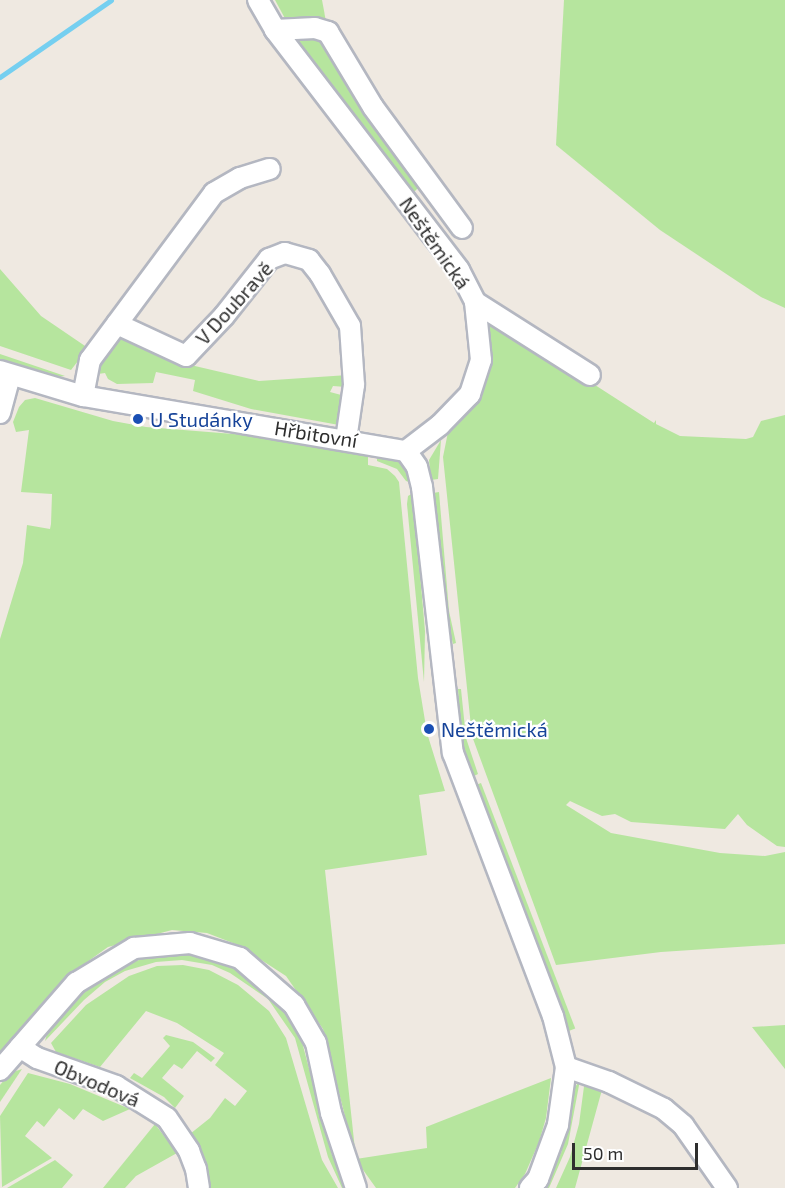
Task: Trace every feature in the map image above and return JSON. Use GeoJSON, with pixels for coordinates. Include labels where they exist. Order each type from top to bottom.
{"type":"FeatureCollection","features":[{"type":"Feature","properties":{"kind":"street","name":"Neštěmická"},"geometry":{"type":"LineString","coordinates":[[258,0],[274,30],[459,270],[475,302],[481,360],[470,394],[440,425],[406,451]]}},
{"type":"Feature","properties":{"kind":"street"},"geometry":{"type":"LineString","coordinates":[[274,30],[315,28],[328,32],[373,107],[462,228]]}},
{"type":"Feature","properties":{"kind":"street"},"geometry":{"type":"LineString","coordinates":[[83,396],[90,360],[214,193],[240,178],[270,169]]}},
{"type":"Feature","properties":{"kind":"street","name":"V Doubravě"},"geometry":{"type":"LineString","coordinates":[[117,324],[186,356],[224,316],[269,259],[285,253],[309,260],[320,273],[350,326],[354,385],[346,440]]}},
{"type":"Feature","properties":{"kind":"street"},"geometry":{"type":"LineString","coordinates":[[475,302],[590,375]]}},
{"type":"Feature","properties":{"kind":"street"},"geometry":{"type":"LineString","coordinates":[[0,413],[5,373]]}},
{"type":"Feature","properties":{"kind":"street","name":"Hřbitovní"},"geometry":{"type":"LineString","coordinates":[[5,373],[83,396],[406,451]]}},
{"type":"Feature","properties":{"kind":"street"},"geometry":{"type":"LineString","coordinates":[[406,451],[417,467],[422,487],[453,753],[553,1016],[566,1067],[558,1125],[538,1179],[530,1188]]}},
{"type":"Feature","properties":{"kind":"street"},"geometry":{"type":"LineString","coordinates":[[0,1070],[76,983],[134,948],[190,943],[240,958],[294,1005],[316,1043],[331,1113],[356,1188]]}},
{"type":"Feature","properties":{"kind":"street","name":"Obvodová"},"geometry":{"type":"LineString","coordinates":[[20,1047],[37,1058],[116,1086],[167,1118],[189,1151],[196,1169],[199,1188]]}},
{"type":"Feature","properties":{"kind":"street"},"geometry":{"type":"LineString","coordinates":[[566,1067],[609,1082],[664,1109],[682,1125],[727,1188]]}},
{"type":"Feature","properties":{"kind":"green space"},"geometry":{"type":"Polygon","coordinates":[[[275,0],[322,0],[327,27],[288,24],[275,0]]]}},
{"type":"Feature","properties":{"kind":"green space"},"geometry":{"type":"Polygon","coordinates":[[[564,0],[785,0],[785,308],[761,297],[660,230],[556,145],[564,0]]]}},
{"type":"Feature","properties":{"kind":"green space"},"geometry":{"type":"Polygon","coordinates":[[[294,34],[326,36],[422,184],[413,193],[293,39],[294,34]]]}},
{"type":"Feature","properties":{"kind":"green space"},"geometry":{"type":"Polygon","coordinates":[[[0,269],[41,316],[88,348],[71,370],[0,346],[0,269]]]}},
{"type":"Feature","properties":{"kind":"green space"},"geometry":{"type":"Polygon","coordinates":[[[488,316],[654,423],[656,420],[656,424],[680,436],[746,439],[753,437],[761,421],[785,415],[785,847],[777,846],[747,825],[738,814],[725,829],[631,822],[615,814],[602,816],[570,801],[566,805],[611,833],[720,853],[765,856],[785,852],[785,944],[661,952],[556,965],[472,736],[443,457],[448,432],[475,406],[489,373],[488,316]]]}},
{"type":"Feature","properties":{"kind":"green space"},"geometry":{"type":"Polygon","coordinates":[[[126,336],[182,363],[259,381],[348,375],[346,387],[333,386],[330,392],[345,396],[339,425],[251,409],[193,391],[195,380],[156,372],[153,383],[117,384],[108,379],[105,373],[98,374],[98,366],[107,347],[126,336]]]}},
{"type":"Feature","properties":{"kind":"green space"},"geometry":{"type":"Polygon","coordinates":[[[0,354],[65,376],[43,374],[0,359],[0,354]]]}},
{"type":"Feature","properties":{"kind":"green space"},"geometry":{"type":"Polygon","coordinates":[[[35,398],[113,421],[146,427],[246,435],[368,453],[368,465],[387,469],[399,482],[418,678],[427,733],[445,791],[419,795],[427,855],[325,870],[356,1159],[427,1148],[426,1127],[551,1078],[546,1118],[539,1142],[525,1174],[515,1188],[376,1188],[356,1160],[323,1029],[286,976],[238,945],[207,933],[172,930],[108,947],[73,972],[0,1056],[0,639],[23,563],[27,525],[50,529],[51,524],[52,494],[21,492],[29,430],[16,432],[13,422],[19,407],[25,400],[35,398]]]}},
{"type":"Feature","properties":{"kind":"green space"},"geometry":{"type":"Polygon","coordinates":[[[441,440],[438,479],[431,480],[429,460],[441,440]]]}},
{"type":"Feature","properties":{"kind":"green space"},"geometry":{"type":"Polygon","coordinates":[[[377,453],[399,461],[412,483],[406,481],[397,469],[377,461],[377,453]]]}},
{"type":"Feature","properties":{"kind":"green space"},"geometry":{"type":"Polygon","coordinates":[[[439,492],[449,611],[456,643],[453,644],[444,607],[433,493],[439,492]]]}},
{"type":"Feature","properties":{"kind":"green space"},"geometry":{"type":"Polygon","coordinates":[[[413,493],[425,631],[424,682],[407,504],[408,496],[413,493]]]}},
{"type":"Feature","properties":{"kind":"green space"},"geometry":{"type":"Polygon","coordinates":[[[458,689],[461,689],[466,738],[478,774],[472,777],[461,740],[458,689]]]}},
{"type":"Feature","properties":{"kind":"green space"},"geometry":{"type":"Polygon","coordinates":[[[481,783],[575,1029],[569,1031],[474,786],[481,783]]]}},
{"type":"Feature","properties":{"kind":"green space"},"geometry":{"type":"Polygon","coordinates":[[[184,953],[231,964],[273,994],[302,1042],[332,1155],[347,1188],[342,1188],[328,1157],[295,1038],[268,999],[230,973],[212,965],[182,960],[156,962],[125,971],[105,982],[84,1000],[45,1041],[49,1026],[65,1007],[103,976],[122,966],[156,954],[184,953]]]}},
{"type":"Feature","properties":{"kind":"green space"},"geometry":{"type":"Polygon","coordinates":[[[183,965],[209,970],[238,985],[269,1011],[286,1038],[322,1160],[338,1188],[209,1188],[208,1171],[190,1134],[210,1118],[225,1098],[235,1106],[247,1091],[215,1065],[224,1053],[177,1023],[146,1011],[100,1067],[56,1052],[51,1043],[86,1005],[129,976],[157,966],[183,965]]]}},
{"type":"Feature","properties":{"kind":"green space"},"geometry":{"type":"Polygon","coordinates":[[[785,1025],[785,1069],[752,1027],[785,1025]]]}},
{"type":"Feature","properties":{"kind":"green space"},"geometry":{"type":"Polygon","coordinates":[[[166,1035],[193,1042],[215,1058],[211,1062],[197,1051],[182,1069],[174,1064],[162,1078],[184,1096],[175,1108],[164,1097],[130,1078],[134,1073],[142,1078],[170,1046],[163,1038],[166,1035]]]}},
{"type":"Feature","properties":{"kind":"green space"},"geometry":{"type":"Polygon","coordinates":[[[22,1069],[0,1102],[0,1085],[10,1073],[22,1069]]]}},
{"type":"Feature","properties":{"kind":"green space"},"geometry":{"type":"Polygon","coordinates":[[[28,1073],[70,1084],[130,1109],[103,1121],[83,1109],[74,1120],[59,1108],[44,1127],[37,1121],[25,1136],[52,1158],[2,1187],[0,1116],[28,1073]]]}},
{"type":"Feature","properties":{"kind":"green space"},"geometry":{"type":"Polygon","coordinates":[[[585,1079],[603,1086],[575,1188],[556,1188],[570,1157],[579,1124],[585,1079]]]}},
{"type":"Feature","properties":{"kind":"green space"},"geometry":{"type":"Polygon","coordinates":[[[580,1080],[568,1144],[549,1188],[543,1188],[561,1153],[569,1123],[573,1090],[580,1080]]]}},
{"type":"Feature","properties":{"kind":"green space"},"geometry":{"type":"Polygon","coordinates":[[[155,1124],[177,1153],[136,1176],[125,1188],[103,1188],[155,1124]]]}},
{"type":"Feature","properties":{"kind":"green space"},"geometry":{"type":"Polygon","coordinates":[[[55,1160],[73,1175],[62,1188],[7,1188],[55,1160]]]}},
{"type":"Feature","properties":{"kind":"waterway"},"geometry":{"type":"LineString","coordinates":[[0,77],[111,0]]}},
{"type":"Feature","properties":{"kind":"place","name":"U Studánky"},"geometry":{"type":"Point","coordinates":[138,419]}},
{"type":"Feature","properties":{"kind":"place","name":"Neštěmická"},"geometry":{"type":"Point","coordinates":[429,729]}}]}
